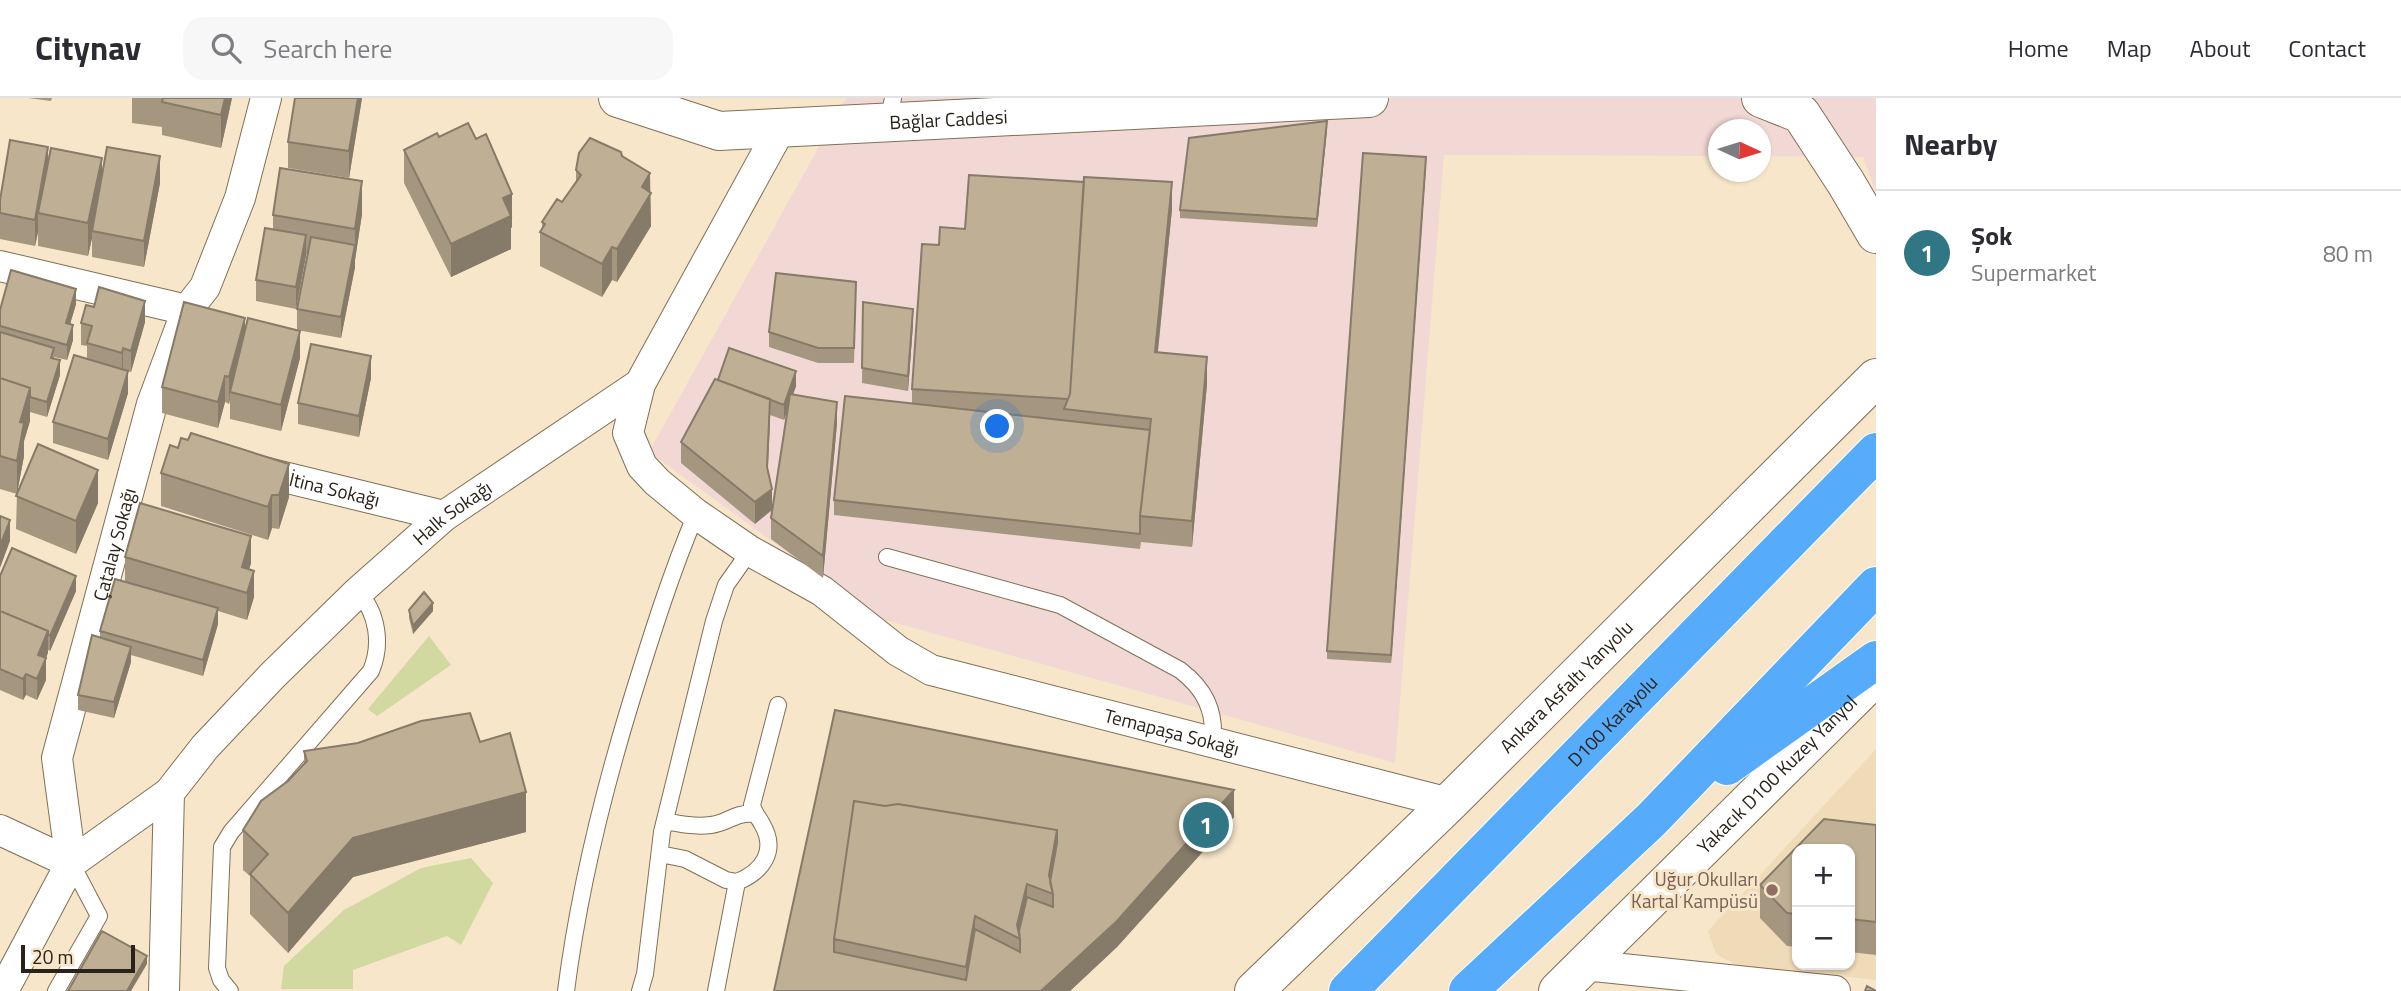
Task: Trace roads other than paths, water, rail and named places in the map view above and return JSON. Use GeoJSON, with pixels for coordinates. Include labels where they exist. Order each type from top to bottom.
{"type":"FeatureCollection","features":[{"type":"Feature","properties":{"kind":"highway","name":"D100 Karayolu"},"geometry":{"type":"LineString","coordinates":[[1348,991],[1876,452]]}},
{"type":"Feature","properties":{"kind":"highway"},"geometry":{"type":"LineString","coordinates":[[1468,991],[1651,820],[1876,586]]}},
{"type":"Feature","properties":{"kind":"highway"},"geometry":{"type":"LineString","coordinates":[[1651,820],[1876,660]]}},
{"type":"Feature","properties":{"kind":"main road","name":"Bağlar Caddesi"},"geometry":{"type":"LineString","coordinates":[[618,98],[719,131],[780,128],[891,110],[1369,98]]}},
{"type":"Feature","properties":{"kind":"main road"},"geometry":{"type":"LineString","coordinates":[[1761,98],[1801,114],[1876,234]]}},
{"type":"Feature","properties":{"kind":"main road","name":"Ankara Asfaltı Yanyolu"},"geometry":{"type":"LineString","coordinates":[[1254,991],[1449,803],[1876,379]]}},
{"type":"Feature","properties":{"kind":"main road","name":"Yakacık D100 Kuzey Yanyol"},"geometry":{"type":"LineString","coordinates":[[1571,978],[1876,676]]}},
{"type":"Feature","properties":{"kind":"street","name":"Çatalay Sokağı"},"geometry":{"type":"LineString","coordinates":[[71,863],[57,758],[155,446],[152,404],[187,310],[205,287],[240,198],[266,98]]}},
{"type":"Feature","properties":{"kind":"street","name":"Halk Sokağı"},"geometry":{"type":"LineString","coordinates":[[71,863],[169,793],[205,747],[273,675],[358,592],[444,516],[640,384],[780,128]]}},
{"type":"Feature","properties":{"kind":"street"},"geometry":{"type":"LineString","coordinates":[[0,266],[187,310]]}},
{"type":"Feature","properties":{"kind":"street","name":"Temapaşa Sokağı"},"geometry":{"type":"LineString","coordinates":[[640,384],[628,433],[642,466],[657,482],[696,514],[750,551],[822,591],[898,651],[931,670],[1449,803]]}},
{"type":"Feature","properties":{"kind":"street","name":"İtina Sokağı"},"geometry":{"type":"LineString","coordinates":[[220,462],[444,516]]}},
{"type":"Feature","properties":{"kind":"street"},"geometry":{"type":"LineString","coordinates":[[164,991],[169,793]]}},
{"type":"Feature","properties":{"kind":"street"},"geometry":{"type":"LineString","coordinates":[[0,830],[71,863],[3,991]]}},
{"type":"Feature","properties":{"kind":"street"},"geometry":{"type":"LineString","coordinates":[[1571,978],[1835,991]]}},
{"type":"Feature","properties":{"kind":"lane"},"geometry":{"type":"LineString","coordinates":[[566,991],[585,871],[611,767],[662,604],[696,514]]}},
{"type":"Feature","properties":{"kind":"lane"},"geometry":{"type":"LineString","coordinates":[[640,991],[645,974],[665,821],[714,621],[726,585],[750,551]]}},
{"type":"Feature","properties":{"kind":"lane"},"geometry":{"type":"LineString","coordinates":[[887,557],[1060,605],[1180,670],[1195,682],[1206,697],[1212,712],[1213,742]]}},
{"type":"Feature","properties":{"kind":"lane"},"geometry":{"type":"LineString","coordinates":[[230,991],[221,980],[217,968],[222,847],[231,832],[371,671],[378,649],[374,624],[372,612],[358,592]]}},
{"type":"Feature","properties":{"kind":"lane"},"geometry":{"type":"LineString","coordinates":[[660,854],[685,859],[726,880],[737,882],[751,876],[767,859],[769,844],[766,832],[754,814],[755,793],[778,705]]}},
{"type":"Feature","properties":{"kind":"lane"},"geometry":{"type":"LineString","coordinates":[[665,821],[713,825],[741,813],[754,814]]}},
{"type":"Feature","properties":{"kind":"lane"},"geometry":{"type":"LineString","coordinates":[[56,991],[99,916],[71,863]]}},
{"type":"Feature","properties":{"kind":"lane"},"geometry":{"type":"LineString","coordinates":[[716,991],[737,882]]}},
{"type":"Feature","properties":{"kind":"place","name":"Şok"},"geometry":{"type":"Point","coordinates":[1206,825]}},
{"type":"Feature","properties":{"kind":"place","name":"Uğur Okulları Kartal Kampüsü"},"geometry":{"type":"Point","coordinates":[1772,890]}}]}
